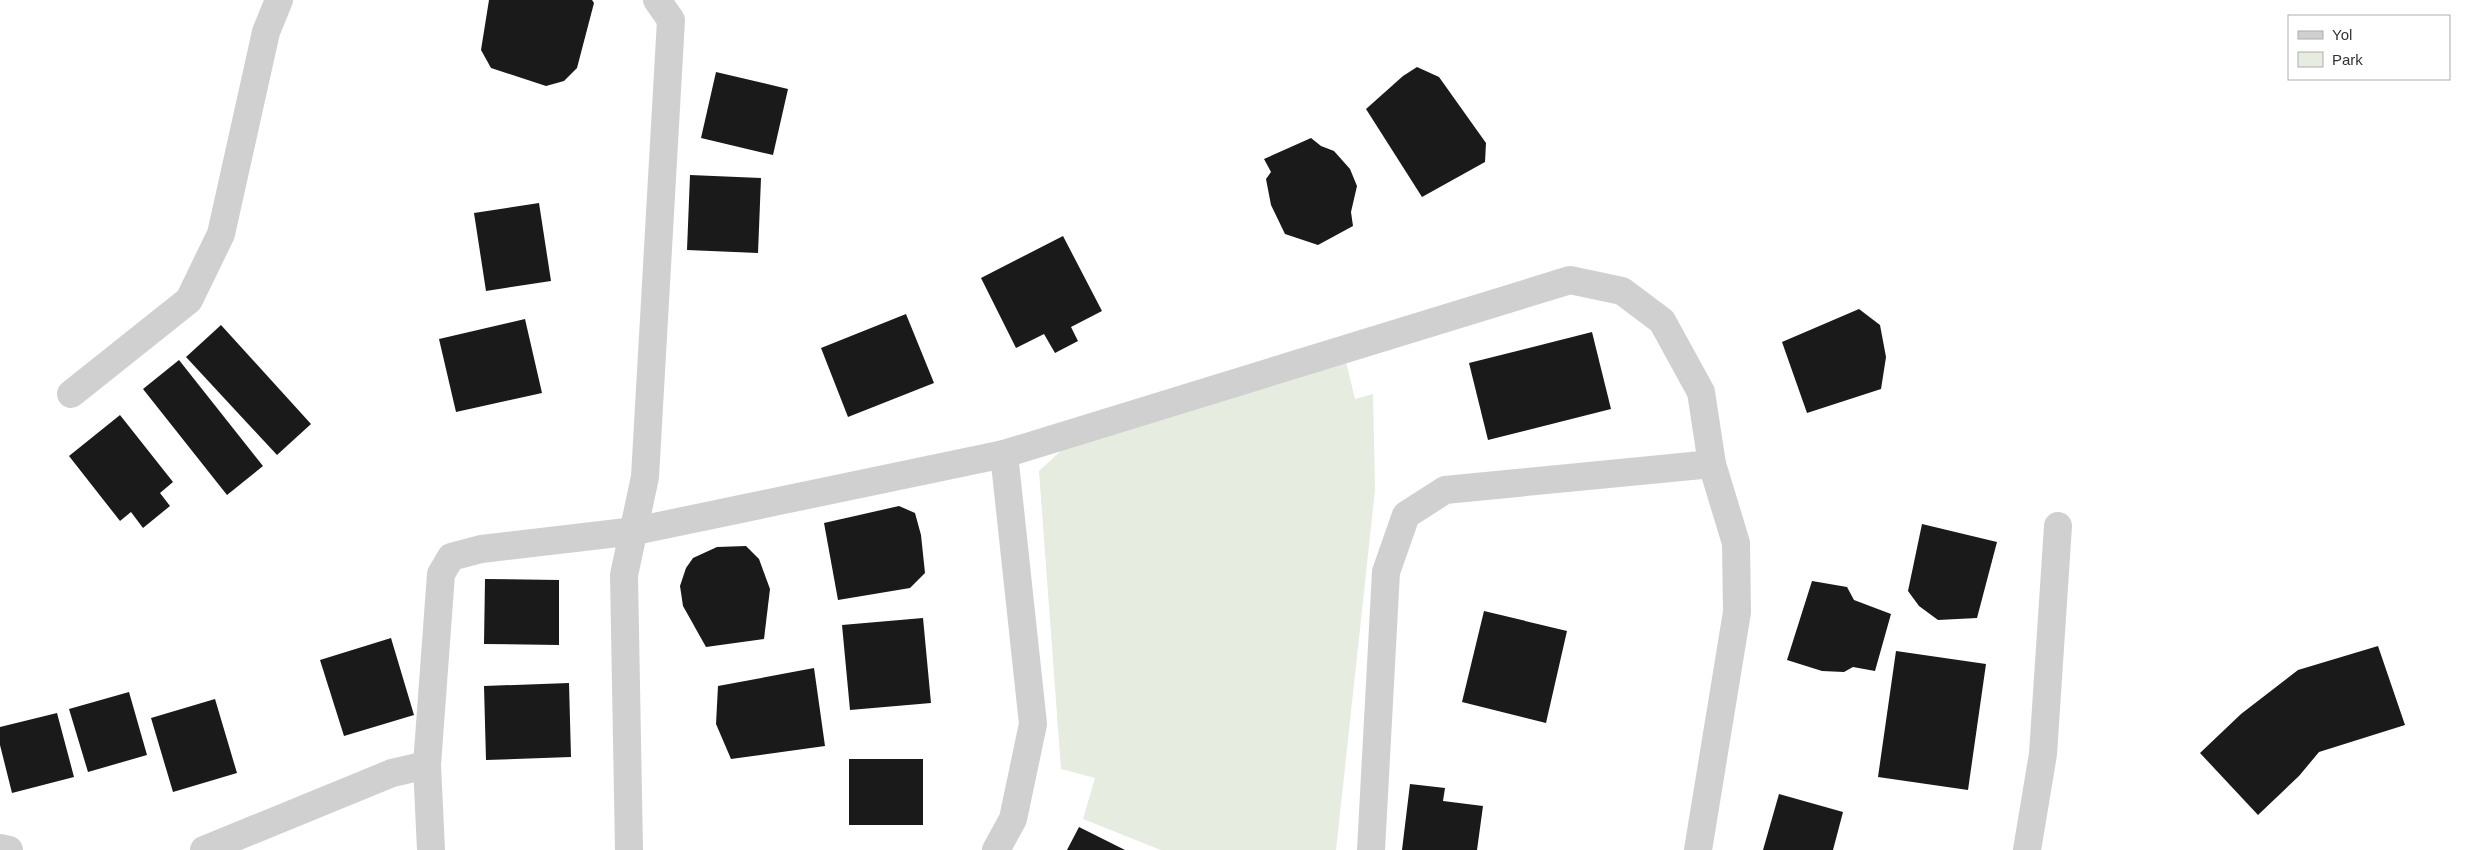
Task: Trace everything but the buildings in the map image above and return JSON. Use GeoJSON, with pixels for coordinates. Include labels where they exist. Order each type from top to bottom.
{"type":"FeatureCollection","features":[{"type":"Feature","properties":{"kind":"street"},"geometry":{"type":"LineString","coordinates":[[71,394],[189,300],[222,234],[266,32],[280,0]]}},
{"type":"Feature","properties":{"kind":"street"},"geometry":{"type":"LineString","coordinates":[[629,850],[624,575],[635,531],[645,476],[671,20],[657,0]]}},
{"type":"Feature","properties":{"kind":"street"},"geometry":{"type":"LineString","coordinates":[[431,850],[427,765],[441,574],[451,557],[481,549],[635,531],[1004,454],[1570,280],[1622,291],[1662,320],[1701,392],[1712,464],[1736,543],[1737,612],[1698,850]]}},
{"type":"Feature","properties":{"kind":"street"},"geometry":{"type":"LineString","coordinates":[[996,850],[1013,819],[1033,724],[1004,454]]}},
{"type":"Feature","properties":{"kind":"street"},"geometry":{"type":"LineString","coordinates":[[1371,850],[1386,572],[1406,515],[1445,490],[1712,464]]}},
{"type":"Feature","properties":{"kind":"street"},"geometry":{"type":"LineString","coordinates":[[2026,850],[2043,754],[2058,526]]}},
{"type":"Feature","properties":{"kind":"street"},"geometry":{"type":"LineString","coordinates":[[204,850],[392,773],[427,765]]}},
{"type":"Feature","properties":{"kind":"street"},"geometry":{"type":"LineString","coordinates":[[0,848],[9,850]]}},
{"type":"Feature","properties":{"kind":"green space"},"geometry":{"type":"Polygon","coordinates":[[[1346,362],[1355,399],[1373,394],[1375,490],[1336,850],[1161,850],[1083,819],[1095,778],[1061,769],[1039,471],[1063,449],[1346,362]]]}}]}
